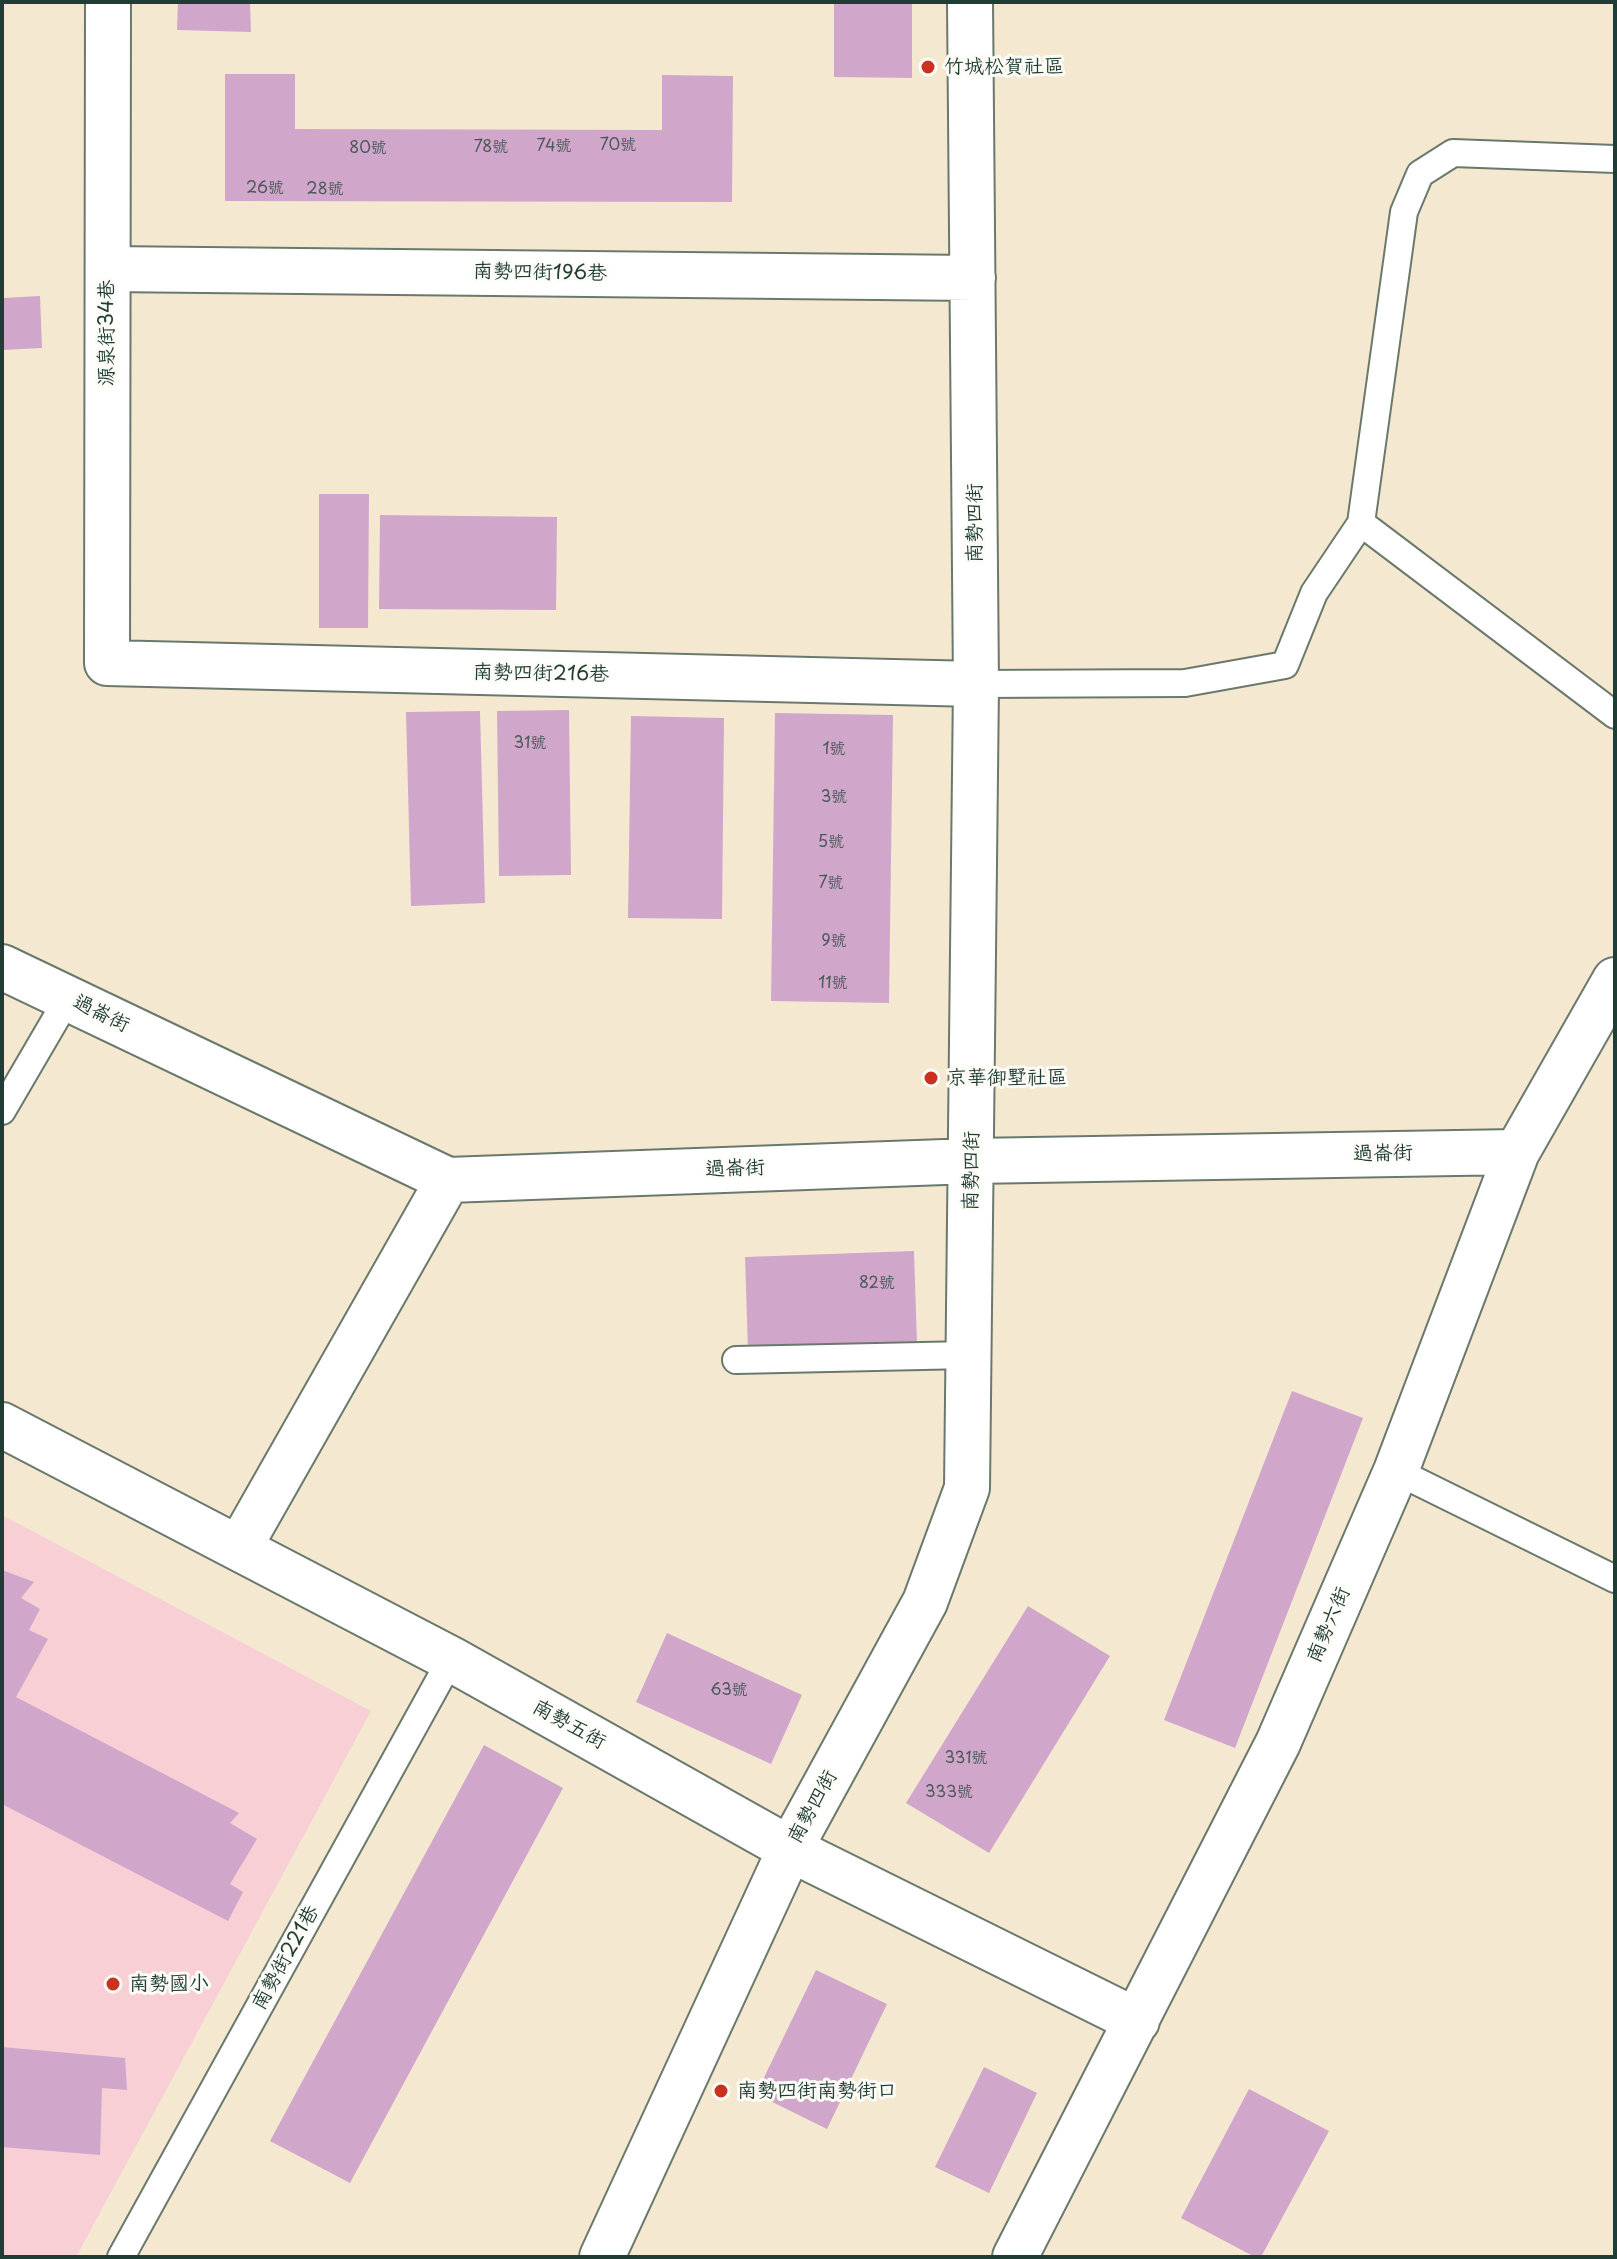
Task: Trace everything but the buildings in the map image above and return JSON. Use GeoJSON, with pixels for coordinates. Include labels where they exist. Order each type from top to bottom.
{"type":"FeatureCollection","features":[{"type":"Feature","properties":{"kind":"street","name":"源泉街34巷"},"geometry":{"type":"LineString","coordinates":[[107,663],[108,2]]}},
{"type":"Feature","properties":{"kind":"street","name":"南勢四街"},"geometry":{"type":"LineString","coordinates":[[602,2257],[790,1849],[925,1602],[967,1488],[976,684],[970,2]]}},
{"type":"Feature","properties":{"kind":"street","name":"南勢四街196巷"},"geometry":{"type":"LineString","coordinates":[[108,269],[973,278]]}},
{"type":"Feature","properties":{"kind":"street","name":"南勢四街216巷"},"geometry":{"type":"LineString","coordinates":[[107,663],[976,684]]}},
{"type":"Feature","properties":{"kind":"street","name":"過崙街"},"geometry":{"type":"LineString","coordinates":[[2,967],[448,1180],[972,1161],[1517,1152]]}},
{"type":"Feature","properties":{"kind":"street","name":"南勢六街"},"geometry":{"type":"LineString","coordinates":[[1015,2257],[1278,1743],[1396,1471],[1517,1152],[1615,980]]}},
{"type":"Feature","properties":{"kind":"street"},"geometry":{"type":"LineString","coordinates":[[239,1548],[448,1180]]}},
{"type":"Feature","properties":{"kind":"street","name":"南勢五街"},"geometry":{"type":"LineString","coordinates":[[2,1425],[451,1659],[790,1849],[1137,2021]]}},
{"type":"Feature","properties":{"kind":"lane"},"geometry":{"type":"LineString","coordinates":[[976,684],[1185,683],[1285,665],[1314,593],[1361,523],[1404,212],[1420,174],[1453,153],[1615,159]]}},
{"type":"Feature","properties":{"kind":"lane"},"geometry":{"type":"LineString","coordinates":[[1361,523],[1615,715]]}},
{"type":"Feature","properties":{"kind":"lane"},"geometry":{"type":"LineString","coordinates":[[2,1111],[68,998]]}},
{"type":"Feature","properties":{"kind":"lane"},"geometry":{"type":"LineString","coordinates":[[736,1360],[969,1355]]}},
{"type":"Feature","properties":{"kind":"lane"},"geometry":{"type":"LineString","coordinates":[[1396,1471],[1615,1579]]}},
{"type":"Feature","properties":{"kind":"lane","name":"南勢街221巷"},"geometry":{"type":"LineString","coordinates":[[121,2257],[451,1659]]}},
{"type":"Feature","properties":{"kind":"shaded area","name":"南勢國小"},"geometry":{"type":"Polygon","coordinates":[[[2,1515],[371,1711],[76,2257],[2,2257],[2,1515]]]}},
{"type":"Feature","properties":{"kind":"place","name":"竹城松賀社區"},"geometry":{"type":"Point","coordinates":[928,67]}},
{"type":"Feature","properties":{"kind":"place","name":"京華御墅社區"},"geometry":{"type":"Point","coordinates":[931,1078]}},
{"type":"Feature","properties":{"kind":"place","name":"南勢國小"},"geometry":{"type":"Point","coordinates":[113,1984]}},
{"type":"Feature","properties":{"kind":"place","name":"南勢四街南勢街口"},"geometry":{"type":"Point","coordinates":[721,2091]}}]}
